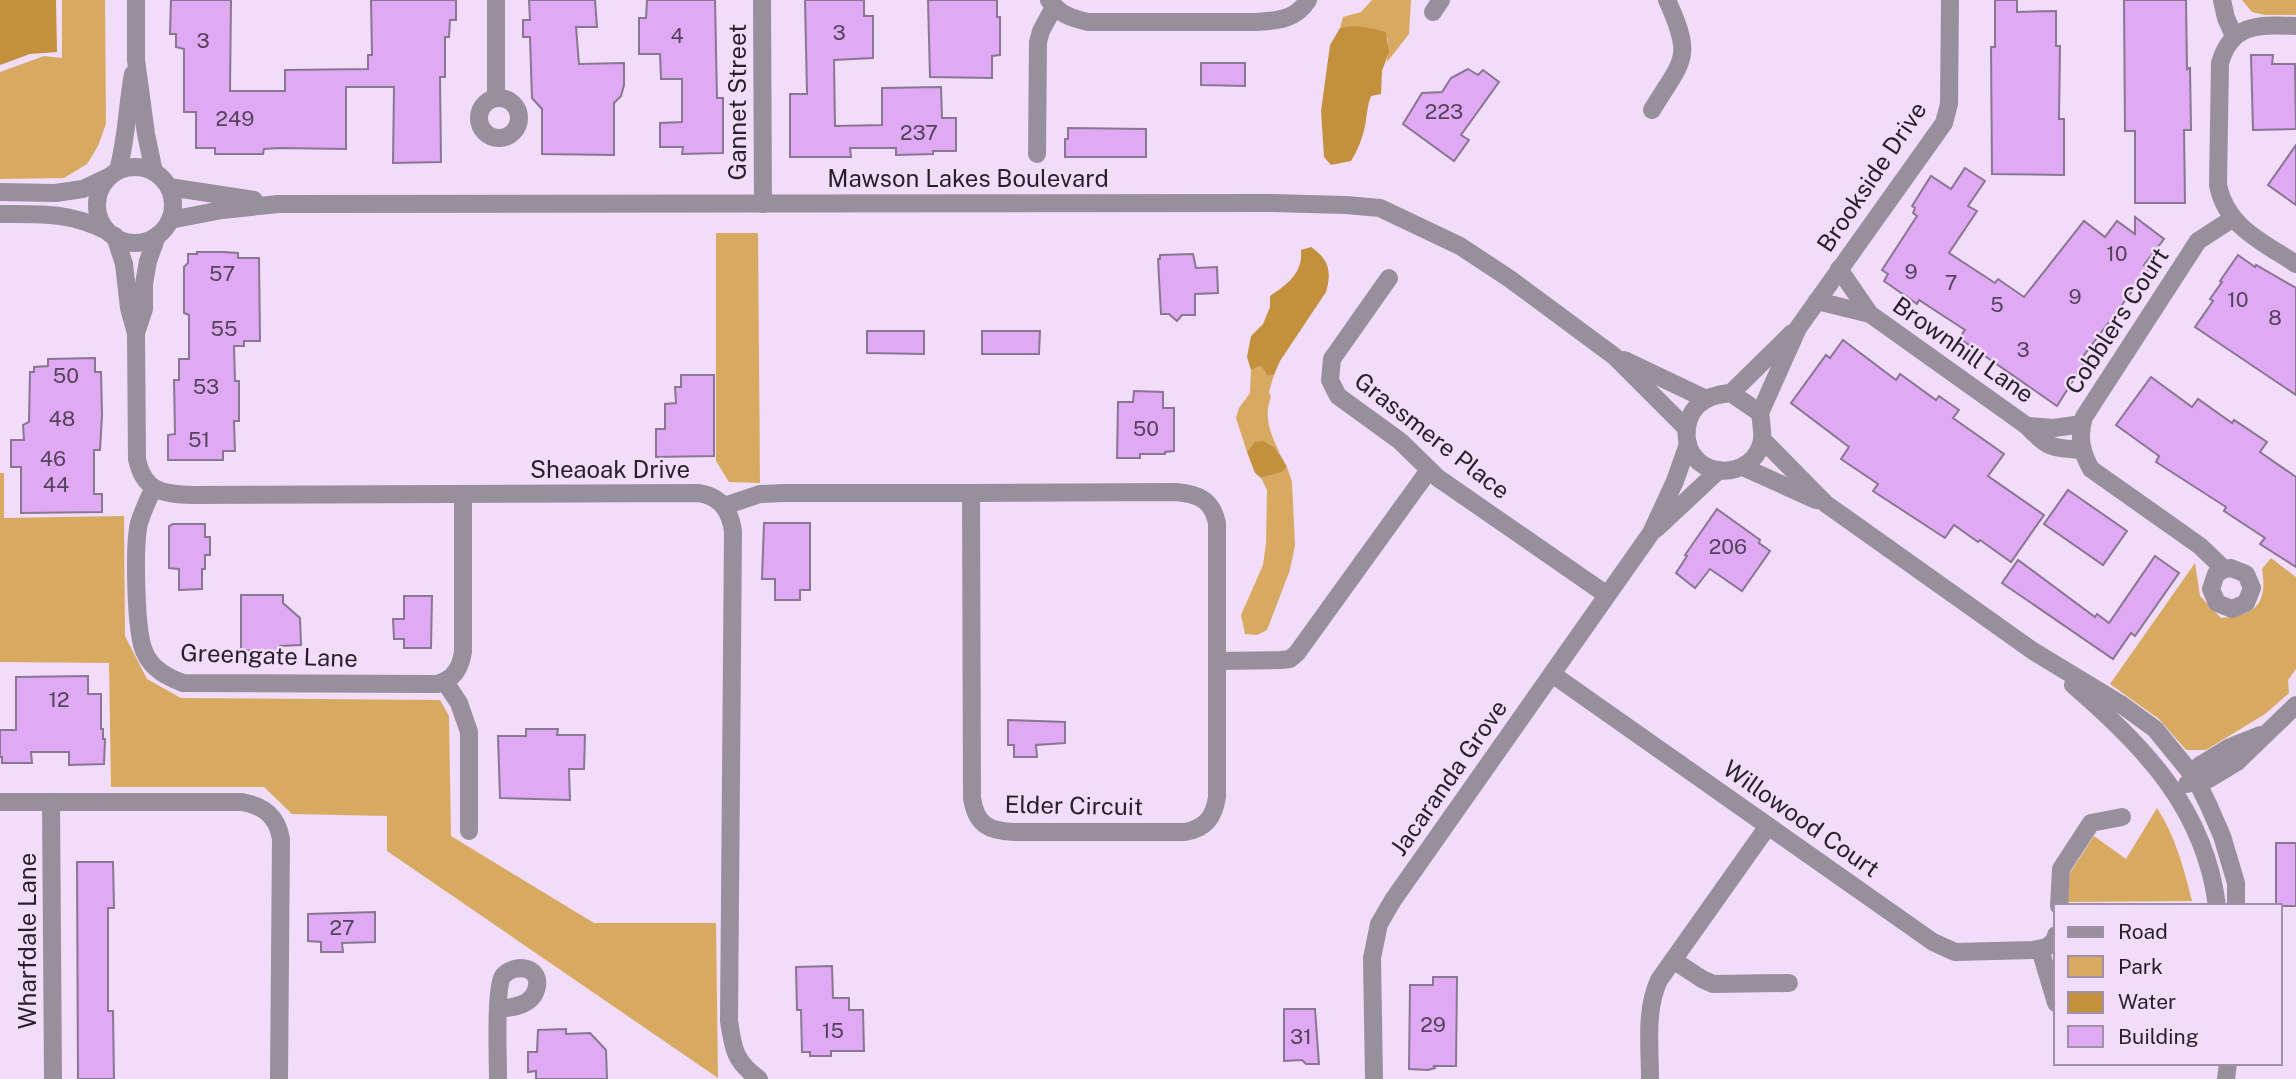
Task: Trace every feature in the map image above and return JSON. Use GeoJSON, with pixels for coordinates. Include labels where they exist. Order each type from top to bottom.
{"type":"FeatureCollection","features":[{"type":"Feature","properties":{"kind":"street"},"geometry":{"type":"LineString","coordinates":[[136,0],[136,60],[154,172]]}},
{"type":"Feature","properties":{"kind":"street"},"geometry":{"type":"LineString","coordinates":[[496,0],[496,98]]}},
{"type":"Feature","properties":{"kind":"street","name":"Gannet Street"},"geometry":{"type":"LineString","coordinates":[[762,0],[763,204]]}},
{"type":"Feature","properties":{"kind":"street"},"geometry":{"type":"LineString","coordinates":[[1037,154],[1038,42],[1051,4],[1071,18],[1088,22],[1255,22],[1275,21],[1292,16],[1304,8],[1308,0]]}},
{"type":"Feature","properties":{"kind":"street"},"geometry":{"type":"LineString","coordinates":[[1652,110],[1681,62],[1684,52],[1681,29],[1668,0]]}},
{"type":"Feature","properties":{"kind":"street","name":"Brookside Drive"},"geometry":{"type":"LineString","coordinates":[[1731,393],[1798,328],[1944,123],[1950,104],[1950,0]]}},
{"type":"Feature","properties":{"kind":"street"},"geometry":{"type":"LineString","coordinates":[[2222,0],[2234,36]]}},
{"type":"Feature","properties":{"kind":"street"},"geometry":{"type":"LineString","coordinates":[[2296,26],[2250,27],[2234,36],[2224,48],[2220,63],[2218,185],[2221,204],[2232,219],[2296,264]]}},
{"type":"Feature","properties":{"kind":"street"},"geometry":{"type":"LineString","coordinates":[[136,60],[125,142],[113,174],[99,190],[96,204],[99,218],[111,234],[124,264],[129,309],[136,333],[137,458],[139,472],[153,488]]}},
{"type":"Feature","properties":{"kind":"street"},"geometry":{"type":"LineString","coordinates":[[0,192],[74,191],[135,166],[162,177],[173,199],[170,220],[163,231],[138,243],[121,241],[84,220],[55,213],[0,214]]}},
{"type":"Feature","properties":{"kind":"street","name":"Mawson Lakes Boulevard"},"geometry":{"type":"LineString","coordinates":[[169,187],[278,204]]}},
{"type":"Feature","properties":{"kind":"street","name":"Mawson Lakes Boulevard"},"geometry":{"type":"LineString","coordinates":[[170,220],[222,210],[278,204],[1299,203],[1380,208],[1460,246],[1510,279],[1614,356],[1687,436]]}},
{"type":"Feature","properties":{"kind":"street","name":"Cobblers Court"},"geometry":{"type":"LineString","coordinates":[[2082,450],[2082,424],[2088,410],[2199,241],[2232,219]]}},
{"type":"Feature","properties":{"kind":"street"},"geometry":{"type":"LineString","coordinates":[[136,333],[144,309],[144,284],[157,236]]}},
{"type":"Feature","properties":{"kind":"street","name":"Brownhill Lane"},"geometry":{"type":"LineString","coordinates":[[1839,269],[1870,314],[2028,426],[2044,444],[2062,449],[2082,450]]}},
{"type":"Feature","properties":{"kind":"street","name":"Grassmere Place"},"geometry":{"type":"LineString","coordinates":[[1389,278],[1332,359],[1330,380],[1338,396],[1400,441],[1429,470],[1607,595]]}},
{"type":"Feature","properties":{"kind":"street","name":"Brownhill Lane"},"geometry":{"type":"LineString","coordinates":[[1817,301],[1870,314]]}},
{"type":"Feature","properties":{"kind":"street","name":"Brookside Drive"},"geometry":{"type":"LineString","coordinates":[[1760,413],[1798,328]]}},
{"type":"Feature","properties":{"kind":"street","name":"Mawson Lakes Boulevard"},"geometry":{"type":"LineString","coordinates":[[1614,356],[1706,399]]}},
{"type":"Feature","properties":{"kind":"street"},"geometry":{"type":"LineString","coordinates":[[1731,393],[1760,413],[1762,439],[1752,460],[1743,467],[1727,471],[1712,469],[1700,463],[1687,436],[1689,418],[1706,399],[1731,393]]}},
{"type":"Feature","properties":{"kind":"street","name":"Brownhill Lane"},"geometry":{"type":"LineString","coordinates":[[2028,426],[2054,428],[2082,424]]}},
{"type":"Feature","properties":{"kind":"street","name":"Jacaranda Grove"},"geometry":{"type":"LineString","coordinates":[[1374,1079],[1372,958],[1379,924],[1397,894],[1651,533],[1675,481],[1687,436]]}},
{"type":"Feature","properties":{"kind":"street"},"geometry":{"type":"LineString","coordinates":[[1762,439],[1826,504],[2033,651],[2122,705],[2155,729],[2195,778],[2222,836],[2236,883],[2236,904]]}},
{"type":"Feature","properties":{"kind":"street"},"geometry":{"type":"LineString","coordinates":[[2082,450],[2091,469],[2200,546],[2224,569]]}},
{"type":"Feature","properties":{"kind":"street"},"geometry":{"type":"LineString","coordinates":[[1743,467],[1826,504]]}},
{"type":"Feature","properties":{"kind":"street"},"geometry":{"type":"LineString","coordinates":[[1217,661],[1281,660],[1290,659],[1297,653],[1429,470]]}},
{"type":"Feature","properties":{"kind":"street","name":"Jacaranda Grove"},"geometry":{"type":"LineString","coordinates":[[1651,533],[1719,470]]}},
{"type":"Feature","properties":{"kind":"street","name":"Sheaoak Drive"},"geometry":{"type":"LineString","coordinates":[[153,488],[169,494],[193,495],[698,493],[712,497],[724,506]]}},
{"type":"Feature","properties":{"kind":"street","name":"Greengate Lane"},"geometry":{"type":"LineString","coordinates":[[153,488],[144,508],[137,539],[139,635],[145,654],[156,668],[168,677],[183,682],[290,685],[445,682]]}},
{"type":"Feature","properties":{"kind":"street","name":"Elder Circuit"},"geometry":{"type":"LineString","coordinates":[[724,506],[760,494],[784,493],[1176,492],[1198,495],[1214,510],[1217,523],[1217,796],[1214,811],[1204,825],[1185,832],[1014,832],[988,828],[974,808],[972,797],[971,493]]}},
{"type":"Feature","properties":{"kind":"street"},"geometry":{"type":"LineString","coordinates":[[463,495],[463,652],[461,664],[445,682],[458,703],[468,732],[469,831]]}},
{"type":"Feature","properties":{"kind":"street"},"geometry":{"type":"LineString","coordinates":[[724,506],[731,519],[733,531],[729,1021],[734,1054],[749,1072],[759,1079]]}},
{"type":"Feature","properties":{"kind":"street"},"geometry":{"type":"LineString","coordinates":[[2033,651],[2112,719],[2176,792],[2201,840],[2217,904]]}},
{"type":"Feature","properties":{"kind":"street","name":"Willowood Court"},"geometry":{"type":"LineString","coordinates":[[1552,674],[1933,942],[1955,952],[2040,949]]}},
{"type":"Feature","properties":{"kind":"street"},"geometry":{"type":"LineString","coordinates":[[2176,792],[2195,778],[2199,766],[2230,747],[2267,733],[2296,705]]}},
{"type":"Feature","properties":{"kind":"street"},"geometry":{"type":"LineString","coordinates":[[0,802],[242,802],[256,804],[273,818],[281,839],[279,1079]]}},
{"type":"Feature","properties":{"kind":"street","name":"Wharfdale Lane"},"geometry":{"type":"LineString","coordinates":[[51,802],[53,1079]]}},
{"type":"Feature","properties":{"kind":"street"},"geometry":{"type":"LineString","coordinates":[[2059,904],[2061,869],[2091,823],[2122,817]]}},
{"type":"Feature","properties":{"kind":"street"},"geometry":{"type":"LineString","coordinates":[[1650,1079],[1651,1004],[1659,980],[1768,826]]}},
{"type":"Feature","properties":{"kind":"street"},"geometry":{"type":"LineString","coordinates":[[2054,940],[2047,947],[2040,949],[2054,996]]}},
{"type":"Feature","properties":{"kind":"street"},"geometry":{"type":"LineString","coordinates":[[1673,960],[1713,984],[1789,983]]}},
{"type":"Feature","properties":{"kind":"street"},"geometry":{"type":"LineString","coordinates":[[498,1079],[499,1009]]}},
{"type":"Feature","properties":{"kind":"green space"},"geometry":{"type":"Polygon","coordinates":[[[62,0],[105,0],[106,124],[98,146],[87,164],[64,178],[0,179],[0,72],[44,56],[62,58],[62,0]]]}},
{"type":"Feature","properties":{"kind":"green space"},"geometry":{"type":"Polygon","coordinates":[[[1372,0],[1411,0],[1409,34],[1387,62],[1388,39],[1365,29],[1340,28],[1343,17],[1361,12],[1372,0]]]}},
{"type":"Feature","properties":{"kind":"green space"},"geometry":{"type":"Polygon","coordinates":[[[2242,0],[2296,0],[2296,15],[2265,15],[2252,12],[2242,0]]]}},
{"type":"Feature","properties":{"kind":"green space"},"geometry":{"type":"Polygon","coordinates":[[[716,233],[758,233],[760,483],[729,482],[716,461],[716,233]]]}},
{"type":"Feature","properties":{"kind":"green space"},"geometry":{"type":"Polygon","coordinates":[[[1261,366],[1267,375],[1274,375],[1269,392],[1271,397],[1268,419],[1280,453],[1269,443],[1254,442],[1247,452],[1236,418],[1239,408],[1250,393],[1251,370],[1261,366]]]}},
{"type":"Feature","properties":{"kind":"green space"},"geometry":{"type":"Polygon","coordinates":[[[1287,467],[1292,482],[1295,545],[1290,570],[1267,630],[1257,635],[1245,634],[1241,615],[1263,565],[1266,543],[1267,490],[1261,478],[1282,472],[1287,467]]]}},
{"type":"Feature","properties":{"kind":"green space"},"geometry":{"type":"Polygon","coordinates":[[[0,473],[4,473],[4,518],[124,516],[125,636],[147,679],[181,698],[440,700],[449,716],[451,836],[594,923],[716,923],[718,1078],[387,851],[387,816],[292,814],[264,787],[111,787],[109,663],[0,662],[0,473]]]}},
{"type":"Feature","properties":{"kind":"green space"},"geometry":{"type":"Polygon","coordinates":[[[2271,558],[2296,577],[2296,669],[2288,680],[2289,693],[2265,714],[2206,750],[2186,750],[2159,719],[2110,684],[2195,563],[2200,596],[2221,618],[2243,614],[2256,606],[2263,591],[2262,569],[2271,558]]]}},
{"type":"Feature","properties":{"kind":"green space"},"geometry":{"type":"Polygon","coordinates":[[[2157,808],[2174,841],[2192,901],[2067,902],[2070,873],[2094,836],[2126,859],[2157,808]]]}},
{"type":"Feature","properties":{"kind":"water"},"geometry":{"type":"Polygon","coordinates":[[[0,0],[56,0],[57,52],[30,54],[0,65],[0,0]]]}},
{"type":"Feature","properties":{"kind":"water"},"geometry":{"type":"Polygon","coordinates":[[[1351,26],[1386,32],[1389,52],[1382,71],[1381,94],[1371,96],[1364,131],[1356,153],[1351,161],[1331,165],[1324,157],[1321,111],[1330,45],[1340,28],[1351,26]]]}},
{"type":"Feature","properties":{"kind":"water"},"geometry":{"type":"Polygon","coordinates":[[[1311,247],[1322,256],[1328,266],[1326,292],[1280,361],[1274,375],[1267,375],[1261,366],[1251,370],[1247,357],[1251,336],[1263,324],[1270,307],[1270,296],[1293,277],[1300,265],[1301,250],[1311,247]]]}},
{"type":"Feature","properties":{"kind":"water"},"geometry":{"type":"Polygon","coordinates":[[[1263,441],[1275,448],[1287,467],[1282,472],[1261,478],[1255,473],[1247,452],[1254,442],[1263,441]]]}},
{"type":"Feature","properties":{"kind":"building"},"geometry":{"type":"Polygon","coordinates":[[[171,0],[231,0],[230,91],[285,91],[285,70],[368,69],[368,55],[372,55],[371,0],[456,0],[456,20],[450,20],[449,37],[445,37],[445,77],[440,77],[441,162],[393,163],[394,87],[346,87],[346,149],[279,148],[264,149],[263,154],[215,154],[215,148],[196,148],[196,112],[184,112],[184,49],[176,47],[176,34],[170,34],[171,0]]]}},
{"type":"Feature","properties":{"kind":"building"},"geometry":{"type":"Polygon","coordinates":[[[529,0],[595,0],[597,27],[576,27],[579,64],[624,63],[624,85],[621,96],[614,103],[614,155],[542,154],[542,109],[532,98],[530,37],[523,37],[523,20],[530,20],[529,0]]]}},
{"type":"Feature","properties":{"kind":"building"},"geometry":{"type":"Polygon","coordinates":[[[647,0],[715,0],[717,98],[723,98],[723,153],[682,154],[683,147],[660,147],[660,123],[682,122],[682,79],[661,79],[660,54],[639,54],[639,18],[646,18],[647,0]]]}},
{"type":"Feature","properties":{"kind":"building"},"geometry":{"type":"Polygon","coordinates":[[[805,0],[864,0],[864,16],[873,16],[873,58],[834,60],[835,126],[882,125],[882,88],[941,87],[942,118],[956,118],[956,151],[896,155],[896,148],[850,148],[851,157],[790,157],[790,94],[807,94],[805,0]]]}},
{"type":"Feature","properties":{"kind":"building"},"geometry":{"type":"Polygon","coordinates":[[[928,0],[997,0],[1000,55],[992,56],[992,78],[930,77],[928,0]]]}},
{"type":"Feature","properties":{"kind":"building"},"geometry":{"type":"Polygon","coordinates":[[[1995,0],[2017,0],[2017,12],[2056,11],[2056,46],[2060,46],[2059,119],[2064,119],[2064,175],[1992,174],[1991,47],[1995,47],[1995,0]]]}},
{"type":"Feature","properties":{"kind":"building"},"geometry":{"type":"Polygon","coordinates":[[[2124,0],[2186,0],[2191,130],[2184,130],[2185,203],[2135,203],[2135,131],[2125,131],[2124,0]]]}},
{"type":"Feature","properties":{"kind":"building"},"geometry":{"type":"Polygon","coordinates":[[[2251,55],[2273,55],[2272,64],[2295,64],[2296,129],[2253,130],[2251,55]]]}},
{"type":"Feature","properties":{"kind":"building"},"geometry":{"type":"Polygon","coordinates":[[[1201,63],[1245,63],[1245,86],[1201,85],[1201,63]]]}},
{"type":"Feature","properties":{"kind":"building"},"geometry":{"type":"Polygon","coordinates":[[[1468,69],[1478,75],[1483,70],[1499,82],[1461,135],[1469,140],[1454,161],[1403,124],[1422,93],[1442,92],[1451,78],[1468,69]]]}},
{"type":"Feature","properties":{"kind":"building"},"geometry":{"type":"Polygon","coordinates":[[[1068,128],[1146,129],[1146,157],[1065,157],[1068,128]]]}},
{"type":"Feature","properties":{"kind":"building"},"geometry":{"type":"Polygon","coordinates":[[[2296,145],[2296,205],[2268,185],[2296,145]]]}},
{"type":"Feature","properties":{"kind":"building"},"geometry":{"type":"Polygon","coordinates":[[[1965,168],[1985,181],[1968,206],[1977,211],[1949,253],[1995,283],[1998,279],[2024,297],[2084,221],[2105,237],[2117,221],[2135,234],[2135,217],[2164,239],[2144,265],[2149,269],[2082,358],[2086,360],[2057,406],[1959,338],[1965,330],[1919,300],[1917,304],[1884,281],[1888,274],[1882,270],[1917,216],[1913,213],[1915,208],[1912,206],[1931,176],[1951,189],[1965,168]]]}},
{"type":"Feature","properties":{"kind":"building"},"geometry":{"type":"Polygon","coordinates":[[[238,253],[238,258],[259,258],[260,341],[244,341],[244,346],[234,346],[235,381],[239,381],[239,421],[234,421],[235,451],[223,451],[223,460],[168,460],[168,435],[175,434],[174,380],[179,380],[179,359],[189,359],[189,315],[184,313],[184,267],[188,263],[188,254],[238,253]]]}},
{"type":"Feature","properties":{"kind":"building"},"geometry":{"type":"Polygon","coordinates":[[[1193,254],[1196,268],[1217,267],[1218,293],[1195,294],[1195,315],[1182,315],[1177,321],[1169,314],[1161,314],[1158,259],[1160,255],[1193,254]]]}},
{"type":"Feature","properties":{"kind":"building"},"geometry":{"type":"Polygon","coordinates":[[[2238,255],[2296,288],[2296,395],[2195,327],[2213,301],[2210,299],[2222,282],[2220,281],[2238,255]]]}},
{"type":"Feature","properties":{"kind":"building"},"geometry":{"type":"Polygon","coordinates":[[[867,331],[924,331],[924,354],[867,353],[867,331]]]}},
{"type":"Feature","properties":{"kind":"building"},"geometry":{"type":"Polygon","coordinates":[[[982,331],[1040,331],[1039,354],[982,354],[982,331]]]}},
{"type":"Feature","properties":{"kind":"building"},"geometry":{"type":"Polygon","coordinates":[[[1843,340],[1896,380],[1900,374],[1936,400],[1939,396],[1959,410],[1953,418],[2004,454],[1988,476],[2044,515],[2011,562],[1954,525],[1945,538],[1873,491],[1878,484],[1841,459],[1849,447],[1791,403],[1826,355],[1830,358],[1843,340]]]}},
{"type":"Feature","properties":{"kind":"building"},"geometry":{"type":"Polygon","coordinates":[[[95,358],[95,372],[101,372],[102,415],[100,450],[94,450],[94,494],[102,494],[102,512],[21,513],[21,467],[11,467],[11,440],[24,440],[23,425],[29,422],[30,372],[34,372],[34,367],[48,366],[48,359],[95,358]]]}},
{"type":"Feature","properties":{"kind":"building"},"geometry":{"type":"Polygon","coordinates":[[[681,375],[714,375],[714,456],[656,457],[656,429],[665,429],[665,404],[676,403],[675,387],[681,387],[681,375]]]}},
{"type":"Feature","properties":{"kind":"building"},"geometry":{"type":"Polygon","coordinates":[[[2151,377],[2192,407],[2198,399],[2232,423],[2234,420],[2267,442],[2260,452],[2296,477],[2296,567],[2260,544],[2265,538],[2224,511],[2226,507],[2156,462],[2159,456],[2116,425],[2151,377]]]}},
{"type":"Feature","properties":{"kind":"building"},"geometry":{"type":"Polygon","coordinates":[[[1134,391],[1163,392],[1163,408],[1174,408],[1174,451],[1165,454],[1140,454],[1140,458],[1117,458],[1118,402],[1133,402],[1134,391]]]}},
{"type":"Feature","properties":{"kind":"building"},"geometry":{"type":"Polygon","coordinates":[[[2068,490],[2127,531],[2103,565],[2044,524],[2068,490]]]}},
{"type":"Feature","properties":{"kind":"building"},"geometry":{"type":"Polygon","coordinates":[[[1717,509],[1760,540],[1759,543],[1770,551],[1742,591],[1710,569],[1695,588],[1676,573],[1687,556],[1685,555],[1717,509]]]}},
{"type":"Feature","properties":{"kind":"building"},"geometry":{"type":"Polygon","coordinates":[[[764,523],[810,523],[810,590],[800,590],[800,600],[775,600],[775,579],[762,579],[764,523]]]}},
{"type":"Feature","properties":{"kind":"building"},"geometry":{"type":"Polygon","coordinates":[[[205,524],[205,537],[210,537],[210,555],[205,555],[202,589],[179,590],[179,569],[169,568],[169,526],[205,524]]]}},
{"type":"Feature","properties":{"kind":"building"},"geometry":{"type":"Polygon","coordinates":[[[2155,556],[2179,573],[2135,636],[2131,633],[2113,659],[2002,583],[2018,560],[2095,617],[2097,614],[2109,623],[2155,556]]]}},
{"type":"Feature","properties":{"kind":"building"},"geometry":{"type":"Polygon","coordinates":[[[241,595],[283,595],[283,603],[300,618],[301,645],[280,646],[280,652],[241,650],[241,595]]]}},
{"type":"Feature","properties":{"kind":"building"},"geometry":{"type":"Polygon","coordinates":[[[404,596],[432,596],[431,648],[404,648],[404,639],[394,639],[393,619],[404,619],[404,596]]]}},
{"type":"Feature","properties":{"kind":"building"},"geometry":{"type":"Polygon","coordinates":[[[88,676],[88,694],[101,694],[104,764],[69,765],[69,752],[31,752],[32,763],[2,763],[0,730],[16,730],[16,677],[88,676]]]}},
{"type":"Feature","properties":{"kind":"building"},"geometry":{"type":"Polygon","coordinates":[[[1008,720],[1065,722],[1065,743],[1036,745],[1037,757],[1014,757],[1014,745],[1008,745],[1008,720]]]}},
{"type":"Feature","properties":{"kind":"building"},"geometry":{"type":"Polygon","coordinates":[[[526,729],[558,729],[557,735],[585,735],[584,769],[569,769],[570,800],[500,798],[498,736],[526,736],[526,729]]]}},
{"type":"Feature","properties":{"kind":"building"},"geometry":{"type":"Polygon","coordinates":[[[2276,843],[2296,843],[2296,906],[2276,904],[2276,843]]]}},
{"type":"Feature","properties":{"kind":"building"},"geometry":{"type":"Polygon","coordinates":[[[77,862],[113,862],[114,908],[108,908],[108,1011],[113,1011],[114,1079],[78,1079],[77,862]]]}},
{"type":"Feature","properties":{"kind":"building"},"geometry":{"type":"Polygon","coordinates":[[[375,912],[375,942],[342,943],[343,952],[321,952],[321,942],[308,941],[308,914],[375,912]]]}},
{"type":"Feature","properties":{"kind":"building"},"geometry":{"type":"Polygon","coordinates":[[[832,966],[833,998],[849,998],[849,1010],[863,1010],[864,1051],[831,1051],[831,1056],[810,1056],[810,1052],[802,1052],[796,967],[832,966]]]}},
{"type":"Feature","properties":{"kind":"building"},"geometry":{"type":"Polygon","coordinates":[[[1433,977],[1457,977],[1456,1066],[1434,1066],[1435,1068],[1428,1070],[1409,1069],[1410,985],[1433,985],[1433,977]]]}},
{"type":"Feature","properties":{"kind":"building"},"geometry":{"type":"Polygon","coordinates":[[[1284,1009],[1315,1009],[1319,1064],[1306,1064],[1302,1060],[1284,1061],[1284,1009]]]}},
{"type":"Feature","properties":{"kind":"building"},"geometry":{"type":"Polygon","coordinates":[[[566,1029],[566,1034],[590,1033],[606,1050],[607,1079],[536,1079],[536,1071],[528,1072],[528,1052],[537,1052],[538,1030],[566,1029]]]}}]}
